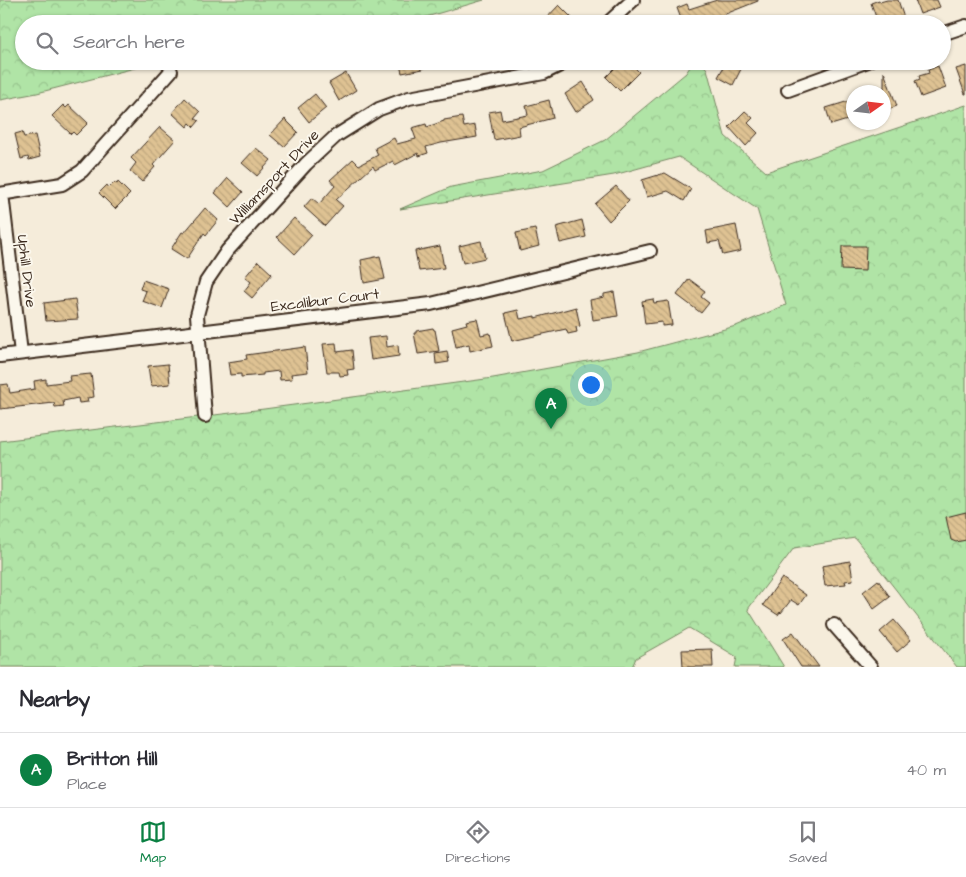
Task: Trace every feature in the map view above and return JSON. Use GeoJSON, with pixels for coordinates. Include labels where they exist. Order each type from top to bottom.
{"type":"FeatureCollection","features":[{"type":"Feature","properties":{"kind":"street"},"geometry":{"type":"LineString","coordinates":[[616,15],[633,0]]}},
{"type":"Feature","properties":{"kind":"street"},"geometry":{"type":"LineString","coordinates":[[951,31],[966,26]]}},
{"type":"Feature","properties":{"kind":"street"},"geometry":{"type":"LineString","coordinates":[[1,194],[62,184],[74,177],[82,171],[171,70]]}},
{"type":"Feature","properties":{"kind":"street","name":"Williamsport Drive"},"geometry":{"type":"LineString","coordinates":[[205,416],[197,316],[206,282],[227,252],[306,164],[336,136],[378,109],[409,98],[526,77],[550,70]]}},
{"type":"Feature","properties":{"kind":"street"},"geometry":{"type":"LineString","coordinates":[[788,90],[843,70]]}},
{"type":"Feature","properties":{"kind":"street","name":"Uphill Drive"},"geometry":{"type":"LineString","coordinates":[[1,194],[21,353]]}},
{"type":"Feature","properties":{"kind":"street","name":"Excalibur Court"},"geometry":{"type":"LineString","coordinates":[[0,356],[430,304],[650,251]]}},
{"type":"Feature","properties":{"kind":"street"},"geometry":{"type":"LineString","coordinates":[[834,625],[871,667]]}},
{"type":"Feature","properties":{"kind":"green space"},"geometry":{"type":"Polygon","coordinates":[[[0,0],[484,0],[433,15],[15,15],[15,70],[127,70],[37,93],[0,100],[0,0]]]}},
{"type":"Feature","properties":{"kind":"green space"},"geometry":{"type":"Polygon","coordinates":[[[688,70],[707,70],[725,136],[766,172],[966,105],[966,667],[957,667],[855,538],[794,548],[748,609],[784,667],[735,667],[737,657],[689,628],[636,658],[632,667],[0,667],[0,441],[264,409],[493,378],[638,352],[736,326],[786,305],[757,209],[679,157],[614,175],[400,209],[451,187],[543,170],[605,140],[688,70]]]}},
{"type":"Feature","properties":{"kind":"building"},"geometry":{"type":"Polygon","coordinates":[[[717,0],[758,0],[723,15],[680,15],[677,8],[687,4],[689,9],[717,0]]]}},
{"type":"Feature","properties":{"kind":"building"},"geometry":{"type":"Polygon","coordinates":[[[879,0],[880,2],[898,0],[903,15],[875,15],[871,3],[879,0]]]}},
{"type":"Feature","properties":{"kind":"building"},"geometry":{"type":"Polygon","coordinates":[[[915,0],[937,0],[940,7],[920,14],[915,0]]]}},
{"type":"Feature","properties":{"kind":"building"},"geometry":{"type":"Polygon","coordinates":[[[559,5],[569,15],[550,15],[559,5]]]}},
{"type":"Feature","properties":{"kind":"building"},"geometry":{"type":"Polygon","coordinates":[[[966,66],[966,94],[965,94],[956,69],[966,66]]]}},
{"type":"Feature","properties":{"kind":"building"},"geometry":{"type":"Polygon","coordinates":[[[401,70],[418,70],[402,73],[401,70]]]}},
{"type":"Feature","properties":{"kind":"building"},"geometry":{"type":"Polygon","coordinates":[[[613,70],[637,70],[639,72],[620,91],[606,77],[613,70]]]}},
{"type":"Feature","properties":{"kind":"building"},"geometry":{"type":"Polygon","coordinates":[[[722,70],[740,70],[733,85],[718,77],[722,70]]]}},
{"type":"Feature","properties":{"kind":"building"},"geometry":{"type":"Polygon","coordinates":[[[928,70],[939,70],[946,88],[921,97],[915,81],[920,79],[919,76],[929,73],[928,70]]]}},
{"type":"Feature","properties":{"kind":"building"},"geometry":{"type":"Polygon","coordinates":[[[884,72],[889,85],[884,85],[884,72]]]}},
{"type":"Feature","properties":{"kind":"building"},"geometry":{"type":"Polygon","coordinates":[[[346,73],[356,90],[339,101],[329,83],[346,73]]]}},
{"type":"Feature","properties":{"kind":"building"},"geometry":{"type":"Polygon","coordinates":[[[583,82],[594,100],[576,112],[565,94],[583,82]]]}},
{"type":"Feature","properties":{"kind":"building"},"geometry":{"type":"Polygon","coordinates":[[[891,90],[897,106],[891,108],[891,90]]]}},
{"type":"Feature","properties":{"kind":"building"},"geometry":{"type":"Polygon","coordinates":[[[315,94],[326,108],[309,122],[298,108],[315,94]]]}},
{"type":"Feature","properties":{"kind":"building"},"geometry":{"type":"Polygon","coordinates":[[[185,98],[200,112],[195,118],[199,121],[194,127],[190,123],[187,127],[172,113],[185,98]]]}},
{"type":"Feature","properties":{"kind":"building"},"geometry":{"type":"Polygon","coordinates":[[[549,100],[553,118],[519,127],[520,135],[494,140],[489,112],[500,110],[502,120],[528,115],[526,106],[549,100]]]}},
{"type":"Feature","properties":{"kind":"building"},"geometry":{"type":"Polygon","coordinates":[[[846,102],[846,120],[831,125],[826,108],[846,102]]]}},
{"type":"Feature","properties":{"kind":"building"},"geometry":{"type":"Polygon","coordinates":[[[63,105],[66,108],[69,105],[88,123],[76,135],[73,132],[71,134],[52,116],[63,105]]]}},
{"type":"Feature","properties":{"kind":"building"},"geometry":{"type":"Polygon","coordinates":[[[745,111],[753,118],[748,123],[758,133],[746,146],[729,127],[745,111]]]}},
{"type":"Feature","properties":{"kind":"building"},"geometry":{"type":"Polygon","coordinates":[[[462,117],[464,127],[475,125],[477,137],[426,147],[428,153],[419,156],[418,153],[395,165],[393,161],[375,170],[373,166],[336,200],[343,206],[325,226],[304,207],[312,198],[319,204],[335,186],[330,180],[353,159],[359,165],[378,155],[375,148],[394,138],[397,144],[416,139],[412,128],[426,124],[427,127],[444,120],[462,117]]]}},
{"type":"Feature","properties":{"kind":"building"},"geometry":{"type":"Polygon","coordinates":[[[285,119],[298,132],[284,147],[270,135],[285,119]]]}},
{"type":"Feature","properties":{"kind":"building"},"geometry":{"type":"Polygon","coordinates":[[[160,127],[175,140],[153,165],[155,167],[142,182],[130,171],[136,163],[131,158],[160,127]]]}},
{"type":"Feature","properties":{"kind":"building"},"geometry":{"type":"Polygon","coordinates":[[[22,132],[24,137],[35,135],[40,157],[29,160],[28,157],[21,159],[15,134],[22,132]]]}},
{"type":"Feature","properties":{"kind":"building"},"geometry":{"type":"Polygon","coordinates":[[[256,148],[271,160],[257,176],[242,163],[256,148]]]}},
{"type":"Feature","properties":{"kind":"building"},"geometry":{"type":"Polygon","coordinates":[[[665,173],[691,189],[684,201],[668,191],[647,197],[642,180],[665,173]]]}},
{"type":"Feature","properties":{"kind":"building"},"geometry":{"type":"Polygon","coordinates":[[[228,178],[243,192],[230,207],[215,193],[228,178]]]}},
{"type":"Feature","properties":{"kind":"building"},"geometry":{"type":"Polygon","coordinates":[[[115,182],[117,184],[118,182],[130,194],[115,209],[99,193],[107,185],[109,188],[115,182]]]}},
{"type":"Feature","properties":{"kind":"building"},"geometry":{"type":"Polygon","coordinates":[[[616,186],[629,201],[609,221],[595,204],[616,186]]]}},
{"type":"Feature","properties":{"kind":"building"},"geometry":{"type":"Polygon","coordinates":[[[205,208],[218,220],[206,235],[204,233],[187,259],[171,249],[182,232],[184,233],[205,208]]]}},
{"type":"Feature","properties":{"kind":"building"},"geometry":{"type":"Polygon","coordinates":[[[294,218],[312,235],[295,254],[277,237],[294,218]]]}},
{"type":"Feature","properties":{"kind":"building"},"geometry":{"type":"Polygon","coordinates":[[[582,220],[586,237],[560,243],[556,227],[582,220]]]}},
{"type":"Feature","properties":{"kind":"building"},"geometry":{"type":"Polygon","coordinates":[[[736,225],[741,251],[723,255],[719,241],[708,243],[706,231],[736,225]]]}},
{"type":"Feature","properties":{"kind":"building"},"geometry":{"type":"Polygon","coordinates":[[[535,229],[539,246],[520,251],[516,233],[535,229]]]}},
{"type":"Feature","properties":{"kind":"building"},"geometry":{"type":"Polygon","coordinates":[[[481,241],[485,258],[463,263],[459,246],[481,241]]]}},
{"type":"Feature","properties":{"kind":"building"},"geometry":{"type":"Polygon","coordinates":[[[440,246],[444,268],[419,271],[415,251],[440,246]]]}},
{"type":"Feature","properties":{"kind":"building"},"geometry":{"type":"Polygon","coordinates":[[[842,246],[866,246],[865,271],[841,270],[842,246]]]}},
{"type":"Feature","properties":{"kind":"building"},"geometry":{"type":"Polygon","coordinates":[[[380,256],[385,279],[364,283],[361,260],[380,256]]]}},
{"type":"Feature","properties":{"kind":"building"},"geometry":{"type":"Polygon","coordinates":[[[258,261],[272,274],[252,298],[244,291],[251,282],[245,277],[258,261]]]}},
{"type":"Feature","properties":{"kind":"building"},"geometry":{"type":"Polygon","coordinates":[[[689,279],[705,291],[701,297],[709,303],[701,313],[677,295],[689,279]]]}},
{"type":"Feature","properties":{"kind":"building"},"geometry":{"type":"Polygon","coordinates":[[[143,280],[169,289],[162,308],[142,301],[146,291],[140,289],[143,280]]]}},
{"type":"Feature","properties":{"kind":"building"},"geometry":{"type":"Polygon","coordinates":[[[614,292],[618,316],[593,320],[590,300],[604,297],[604,294],[614,292]]]}},
{"type":"Feature","properties":{"kind":"building"},"geometry":{"type":"Polygon","coordinates":[[[75,299],[78,319],[46,321],[44,303],[75,299]]]}},
{"type":"Feature","properties":{"kind":"building"},"geometry":{"type":"Polygon","coordinates":[[[653,299],[654,303],[668,301],[672,325],[662,326],[662,322],[645,324],[642,301],[653,299]]]}},
{"type":"Feature","properties":{"kind":"building"},"geometry":{"type":"Polygon","coordinates":[[[576,307],[580,326],[576,327],[577,332],[568,334],[566,329],[512,341],[505,313],[518,310],[520,319],[535,316],[535,318],[576,307]]]}},
{"type":"Feature","properties":{"kind":"building"},"geometry":{"type":"Polygon","coordinates":[[[477,319],[481,335],[490,333],[493,346],[470,351],[469,344],[456,347],[452,328],[467,324],[466,321],[477,319]]]}},
{"type":"Feature","properties":{"kind":"building"},"geometry":{"type":"Polygon","coordinates":[[[433,328],[439,351],[418,354],[414,333],[433,328]]]}},
{"type":"Feature","properties":{"kind":"building"},"geometry":{"type":"Polygon","coordinates":[[[386,336],[387,347],[398,345],[399,356],[371,360],[368,338],[386,336]]]}},
{"type":"Feature","properties":{"kind":"building"},"geometry":{"type":"Polygon","coordinates":[[[336,343],[337,352],[352,350],[354,369],[347,370],[348,375],[340,376],[339,372],[327,372],[323,344],[336,343]]]}},
{"type":"Feature","properties":{"kind":"building"},"geometry":{"type":"Polygon","coordinates":[[[305,347],[308,372],[291,374],[292,379],[280,380],[279,371],[241,377],[241,374],[230,375],[228,362],[247,359],[246,355],[305,347]]]}},
{"type":"Feature","properties":{"kind":"building"},"geometry":{"type":"Polygon","coordinates":[[[447,351],[449,362],[436,364],[435,353],[447,351]]]}},
{"type":"Feature","properties":{"kind":"building"},"geometry":{"type":"Polygon","coordinates":[[[168,364],[170,384],[151,386],[148,366],[168,364]]]}},
{"type":"Feature","properties":{"kind":"building"},"geometry":{"type":"Polygon","coordinates":[[[91,374],[94,397],[87,398],[88,402],[79,403],[78,398],[63,401],[64,406],[55,407],[54,403],[0,409],[0,385],[8,384],[10,393],[35,389],[34,381],[46,379],[46,384],[70,381],[69,376],[91,374]]]}},
{"type":"Feature","properties":{"kind":"building"},"geometry":{"type":"Polygon","coordinates":[[[966,512],[966,540],[956,542],[951,540],[946,517],[966,512]]]}},
{"type":"Feature","properties":{"kind":"building"},"geometry":{"type":"Polygon","coordinates":[[[850,561],[853,580],[845,581],[846,584],[825,586],[822,566],[850,561]]]}},
{"type":"Feature","properties":{"kind":"building"},"geometry":{"type":"Polygon","coordinates":[[[782,578],[806,595],[799,605],[791,600],[778,615],[763,605],[782,578]]]}},
{"type":"Feature","properties":{"kind":"building"},"geometry":{"type":"Polygon","coordinates":[[[878,580],[890,597],[874,609],[863,592],[878,580]]]}},
{"type":"Feature","properties":{"kind":"building"},"geometry":{"type":"Polygon","coordinates":[[[894,620],[911,640],[897,652],[880,632],[894,620]]]}},
{"type":"Feature","properties":{"kind":"building"},"geometry":{"type":"Polygon","coordinates":[[[793,632],[819,667],[801,667],[783,639],[793,632]]]}},
{"type":"Feature","properties":{"kind":"building"},"geometry":{"type":"Polygon","coordinates":[[[712,649],[713,667],[683,667],[682,650],[712,649]]]}},
{"type":"Feature","properties":{"kind":"place","name":"Britton Hill"},"geometry":{"type":"Point","coordinates":[551,429]}}]}
